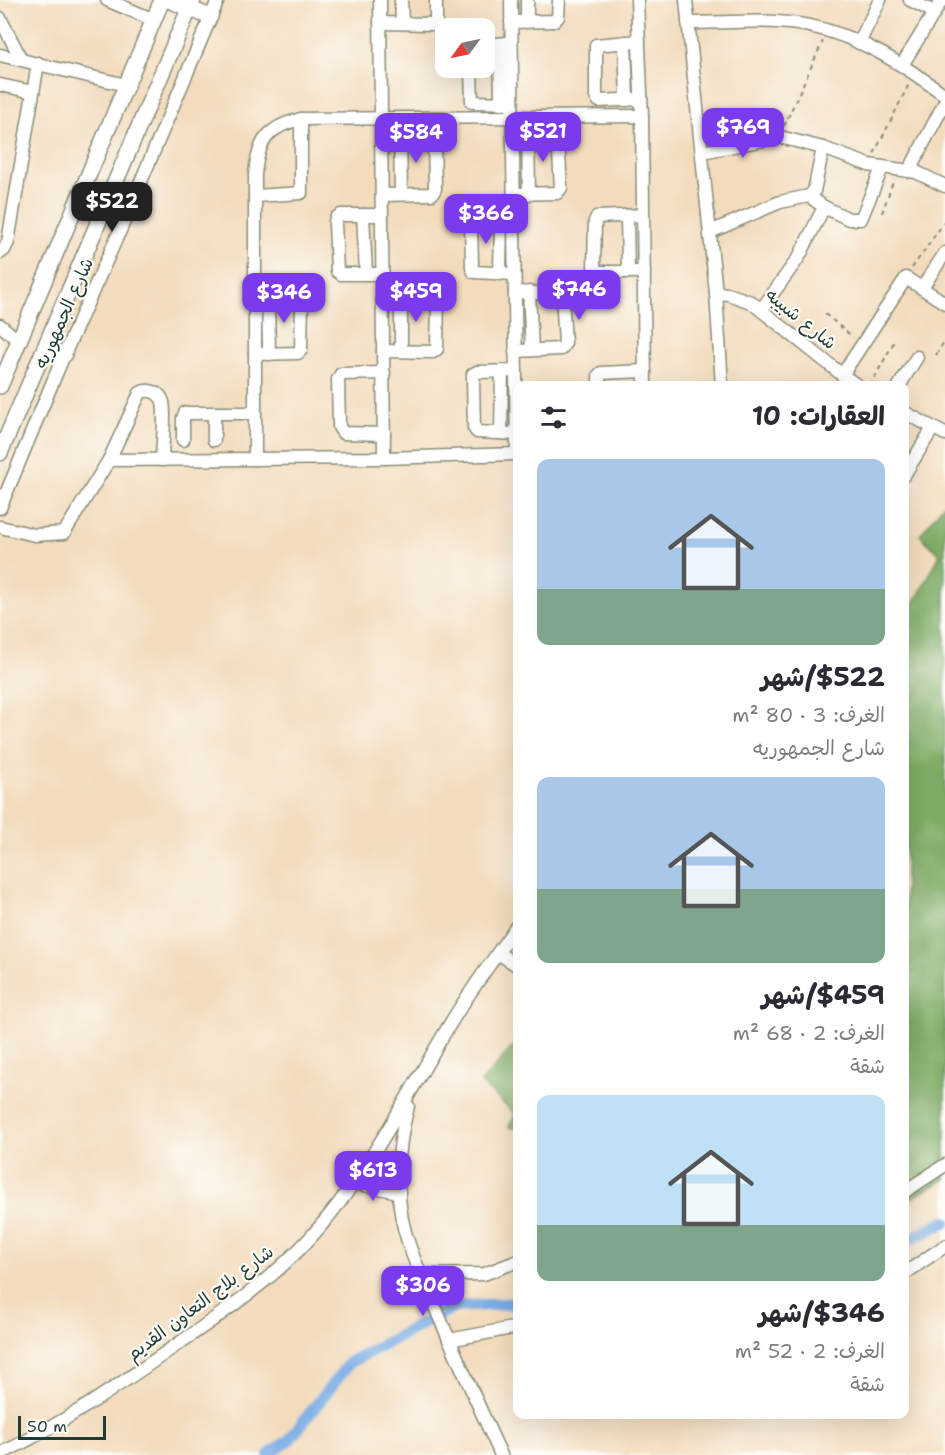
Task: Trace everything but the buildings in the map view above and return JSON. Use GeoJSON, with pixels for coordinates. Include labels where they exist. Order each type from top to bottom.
{"type":"FeatureCollection","features":[{"type":"Feature","properties":{"kind":"main road"},"geometry":{"type":"LineString","coordinates":[[0,386],[162,0]]}},
{"type":"Feature","properties":{"kind":"main road"},"geometry":{"type":"LineString","coordinates":[[169,0],[191,4],[210,17]]}},
{"type":"Feature","properties":{"kind":"main road"},"geometry":{"type":"LineString","coordinates":[[0,453],[191,4]]}},
{"type":"Feature","properties":{"kind":"main road"},"geometry":{"type":"LineString","coordinates":[[154,20],[180,30]]}},
{"type":"Feature","properties":{"kind":"main road"},"geometry":{"type":"LineString","coordinates":[[45,347],[64,354]]}},
{"type":"Feature","properties":{"kind":"street"},"geometry":{"type":"LineString","coordinates":[[106,0],[154,20]]}},
{"type":"Feature","properties":{"kind":"street","name":"شارع الجمهوريه"},"geometry":{"type":"LineString","coordinates":[[0,508],[64,354],[122,226],[218,0]]}},
{"type":"Feature","properties":{"kind":"street"},"geometry":{"type":"LineString","coordinates":[[380,0],[384,458]]}},
{"type":"Feature","properties":{"kind":"street"},"geometry":{"type":"LineString","coordinates":[[401,0],[402,23]]}},
{"type":"Feature","properties":{"kind":"street"},"geometry":{"type":"LineString","coordinates":[[380,23],[435,22],[436,0]]}},
{"type":"Feature","properties":{"kind":"street"},"geometry":{"type":"LineString","coordinates":[[500,274],[508,216],[514,194],[513,117],[507,103],[506,44],[512,22],[511,0]]}},
{"type":"Feature","properties":{"kind":"street"},"geometry":{"type":"LineString","coordinates":[[527,0],[527,22]]}},
{"type":"Feature","properties":{"kind":"street"},"geometry":{"type":"LineString","coordinates":[[512,22],[554,21],[558,16],[559,0]]}},
{"type":"Feature","properties":{"kind":"street"},"geometry":{"type":"LineString","coordinates":[[637,0],[642,116],[645,381]]}},
{"type":"Feature","properties":{"kind":"street"},"geometry":{"type":"LineString","coordinates":[[686,0],[716,293],[722,381]]}},
{"type":"Feature","properties":{"kind":"street"},"geometry":{"type":"LineString","coordinates":[[859,43],[880,0]]}},
{"type":"Feature","properties":{"kind":"street"},"geometry":{"type":"LineString","coordinates":[[910,0],[934,12]]}},
{"type":"Feature","properties":{"kind":"street"},"geometry":{"type":"LineString","coordinates":[[902,65],[942,0]]}},
{"type":"Feature","properties":{"kind":"street"},"geometry":{"type":"LineString","coordinates":[[0,18],[21,59]]}},
{"type":"Feature","properties":{"kind":"street"},"geometry":{"type":"LineString","coordinates":[[688,23],[775,22],[798,24],[828,31],[859,43],[902,65],[945,95]]}},
{"type":"Feature","properties":{"kind":"street"},"geometry":{"type":"LineString","coordinates":[[639,41],[596,45],[596,97],[599,101],[641,99]]}},
{"type":"Feature","properties":{"kind":"street"},"geometry":{"type":"LineString","coordinates":[[625,42],[627,100]]}},
{"type":"Feature","properties":{"kind":"street"},"geometry":{"type":"LineString","coordinates":[[495,44],[506,44]]}},
{"type":"Feature","properties":{"kind":"street"},"geometry":{"type":"LineString","coordinates":[[0,55],[126,85]]}},
{"type":"Feature","properties":{"kind":"street"},"geometry":{"type":"LineString","coordinates":[[0,253],[7,246],[5,228],[38,63]]}},
{"type":"Feature","properties":{"kind":"street"},"geometry":{"type":"LineString","coordinates":[[471,78],[472,102],[507,103]]}},
{"type":"Feature","properties":{"kind":"street"},"geometry":{"type":"LineString","coordinates":[[0,85],[33,92]]}},
{"type":"Feature","properties":{"kind":"street"},"geometry":{"type":"LineString","coordinates":[[903,171],[945,102]]}},
{"type":"Feature","properties":{"kind":"street"},"geometry":{"type":"LineString","coordinates":[[255,459],[255,196],[257,157],[260,145],[268,133],[284,123],[301,119],[642,116]]}},
{"type":"Feature","properties":{"kind":"street"},"geometry":{"type":"LineString","coordinates":[[255,196],[301,193],[301,119]]}},
{"type":"Feature","properties":{"kind":"street"},"geometry":{"type":"LineString","coordinates":[[513,132],[558,136],[561,188],[557,193],[514,194]]}},
{"type":"Feature","properties":{"kind":"street"},"geometry":{"type":"LineString","coordinates":[[400,133],[401,194]]}},
{"type":"Feature","properties":{"kind":"street"},"geometry":{"type":"LineString","coordinates":[[528,133],[529,194]]}},
{"type":"Feature","properties":{"kind":"street"},"geometry":{"type":"LineString","coordinates":[[381,134],[432,134],[434,137],[435,189],[432,194],[382,195]]}},
{"type":"Feature","properties":{"kind":"street"},"geometry":{"type":"LineString","coordinates":[[702,152],[780,136],[823,148],[869,165],[923,174],[945,186]]}},
{"type":"Feature","properties":{"kind":"street"},"geometry":{"type":"LineString","coordinates":[[710,232],[780,202],[809,196],[814,191],[817,181],[823,148]]}},
{"type":"Feature","properties":{"kind":"street"},"geometry":{"type":"LineString","coordinates":[[809,196],[824,207],[849,219],[861,219],[882,168]]}},
{"type":"Feature","properties":{"kind":"street"},"geometry":{"type":"LineString","coordinates":[[761,310],[799,257],[824,207]]}},
{"type":"Feature","properties":{"kind":"street"},"geometry":{"type":"LineString","coordinates":[[382,214],[341,215],[336,218],[336,266],[337,271],[341,274],[383,274]]}},
{"type":"Feature","properties":{"kind":"street"},"geometry":{"type":"LineString","coordinates":[[363,215],[366,274]]}},
{"type":"Feature","properties":{"kind":"street"},"geometry":{"type":"LineString","coordinates":[[643,215],[597,217],[594,267],[598,272],[644,272]]}},
{"type":"Feature","properties":{"kind":"street"},"geometry":{"type":"LineString","coordinates":[[508,216],[476,216],[471,220],[472,268],[474,272],[514,274]]}},
{"type":"Feature","properties":{"kind":"street"},"geometry":{"type":"LineString","coordinates":[[508,216],[515,292],[516,381]]}},
{"type":"Feature","properties":{"kind":"street"},"geometry":{"type":"LineString","coordinates":[[627,216],[628,272]]}},
{"type":"Feature","properties":{"kind":"street"},"geometry":{"type":"LineString","coordinates":[[922,288],[945,253]]}},
{"type":"Feature","properties":{"kind":"street"},"geometry":{"type":"LineString","coordinates":[[842,375],[906,278],[945,303]]}},
{"type":"Feature","properties":{"kind":"street"},"geometry":{"type":"LineString","coordinates":[[515,292],[560,292],[564,296],[564,346],[561,349],[515,351]]}},
{"type":"Feature","properties":{"kind":"street"},"geometry":{"type":"LineString","coordinates":[[529,292],[532,350]]}},
{"type":"Feature","properties":{"kind":"street","name":"شارع شبيبه"},"geometry":{"type":"LineString","coordinates":[[716,293],[740,297],[761,310],[851,381]]}},
{"type":"Feature","properties":{"kind":"street"},"geometry":{"type":"LineString","coordinates":[[255,294],[300,295],[302,299],[301,350],[255,354]]}},
{"type":"Feature","properties":{"kind":"street"},"geometry":{"type":"LineString","coordinates":[[268,294],[269,354]]}},
{"type":"Feature","properties":{"kind":"street"},"geometry":{"type":"LineString","coordinates":[[383,294],[437,297],[438,347],[433,352],[383,351]]}},
{"type":"Feature","properties":{"kind":"street"},"geometry":{"type":"LineString","coordinates":[[401,295],[401,351]]}},
{"type":"Feature","properties":{"kind":"street"},"geometry":{"type":"LineString","coordinates":[[0,325],[19,340]]}},
{"type":"Feature","properties":{"kind":"street"},"geometry":{"type":"LineString","coordinates":[[902,381],[917,357]]}},
{"type":"Feature","properties":{"kind":"street"},"geometry":{"type":"LineString","coordinates":[[501,433],[502,371]]}},
{"type":"Feature","properties":{"kind":"street"},"geometry":{"type":"LineString","coordinates":[[513,434],[482,433],[477,432],[474,428],[473,374],[516,371]]}},
{"type":"Feature","properties":{"kind":"street"},"geometry":{"type":"LineString","coordinates":[[599,381],[600,374],[645,371]]}},
{"type":"Feature","properties":{"kind":"street"},"geometry":{"type":"LineString","coordinates":[[627,372],[627,381]]}},
{"type":"Feature","properties":{"kind":"street"},"geometry":{"type":"LineString","coordinates":[[384,373],[341,375],[338,378],[339,427],[343,433],[384,434]]}},
{"type":"Feature","properties":{"kind":"street"},"geometry":{"type":"LineString","coordinates":[[0,527],[35,535],[64,532],[108,460],[140,393],[144,390],[157,394],[163,403],[162,460]]}},
{"type":"Feature","properties":{"kind":"street"},"geometry":{"type":"LineString","coordinates":[[183,440],[183,415],[185,413],[254,413]]}},
{"type":"Feature","properties":{"kind":"street"},"geometry":{"type":"LineString","coordinates":[[214,413],[214,440]]}},
{"type":"Feature","properties":{"kind":"street"},"geometry":{"type":"LineString","coordinates":[[909,415],[945,434]]}},
{"type":"Feature","properties":{"kind":"street"},"geometry":{"type":"LineString","coordinates":[[909,467],[933,428]]}},
{"type":"Feature","properties":{"kind":"street"},"geometry":{"type":"LineString","coordinates":[[108,460],[384,458],[513,454]]}},
{"type":"Feature","properties":{"kind":"street","name":"شارع بلاج التعاون القديم"},"geometry":{"type":"LineString","coordinates":[[0,1454],[56,1425],[99,1399],[244,1298],[298,1251],[331,1213],[377,1150],[416,1086],[447,1028],[513,931]]}},
{"type":"Feature","properties":{"kind":"street"},"geometry":{"type":"LineString","coordinates":[[498,953],[513,963]]}},
{"type":"Feature","properties":{"kind":"street"},"geometry":{"type":"LineString","coordinates":[[416,1086],[402,1129],[399,1152],[402,1220],[423,1280],[501,1455]]}},
{"type":"Feature","properties":{"kind":"street"},"geometry":{"type":"LineString","coordinates":[[909,1189],[945,1165]]}},
{"type":"Feature","properties":{"kind":"street"},"geometry":{"type":"LineString","coordinates":[[353,1183],[399,1191]]}},
{"type":"Feature","properties":{"kind":"street"},"geometry":{"type":"LineString","coordinates":[[909,1271],[945,1246]]}},
{"type":"Feature","properties":{"kind":"street"},"geometry":{"type":"LineString","coordinates":[[423,1280],[484,1274],[513,1263]]}},
{"type":"Feature","properties":{"kind":"street"},"geometry":{"type":"LineString","coordinates":[[449,1339],[513,1328]]}},
{"type":"Feature","properties":{"kind":"path"},"geometry":{"type":"LineString","coordinates":[[780,136],[828,31]]}},
{"type":"Feature","properties":{"kind":"path"},"geometry":{"type":"LineString","coordinates":[[869,165],[915,73]]}},
{"type":"Feature","properties":{"kind":"path"},"geometry":{"type":"LineString","coordinates":[[882,213],[903,171]]}},
{"type":"Feature","properties":{"kind":"path"},"geometry":{"type":"LineString","coordinates":[[906,278],[945,221]]}},
{"type":"Feature","properties":{"kind":"path"},"geometry":{"type":"LineString","coordinates":[[825,314],[862,345]]}},
{"type":"Feature","properties":{"kind":"path"},"geometry":{"type":"LineString","coordinates":[[936,355],[945,340]]}},
{"type":"Feature","properties":{"kind":"path"},"geometry":{"type":"LineString","coordinates":[[873,381],[894,342]]}},
{"type":"Feature","properties":{"kind":"green space"},"geometry":{"type":"Polygon","coordinates":[[[945,503],[945,1179],[909,1200],[909,613],[940,555],[920,535],[945,503]]]}},
{"type":"Feature","properties":{"kind":"green space"},"geometry":{"type":"Polygon","coordinates":[[[513,1047],[513,1112],[481,1083],[513,1047]]]}},
{"type":"Feature","properties":{"kind":"waterway"},"geometry":{"type":"LineString","coordinates":[[909,1240],[945,1222]]}},
{"type":"Feature","properties":{"kind":"waterway"},"geometry":{"type":"LineString","coordinates":[[269,1455],[289,1440],[350,1362],[454,1307],[513,1303]]}}]}
